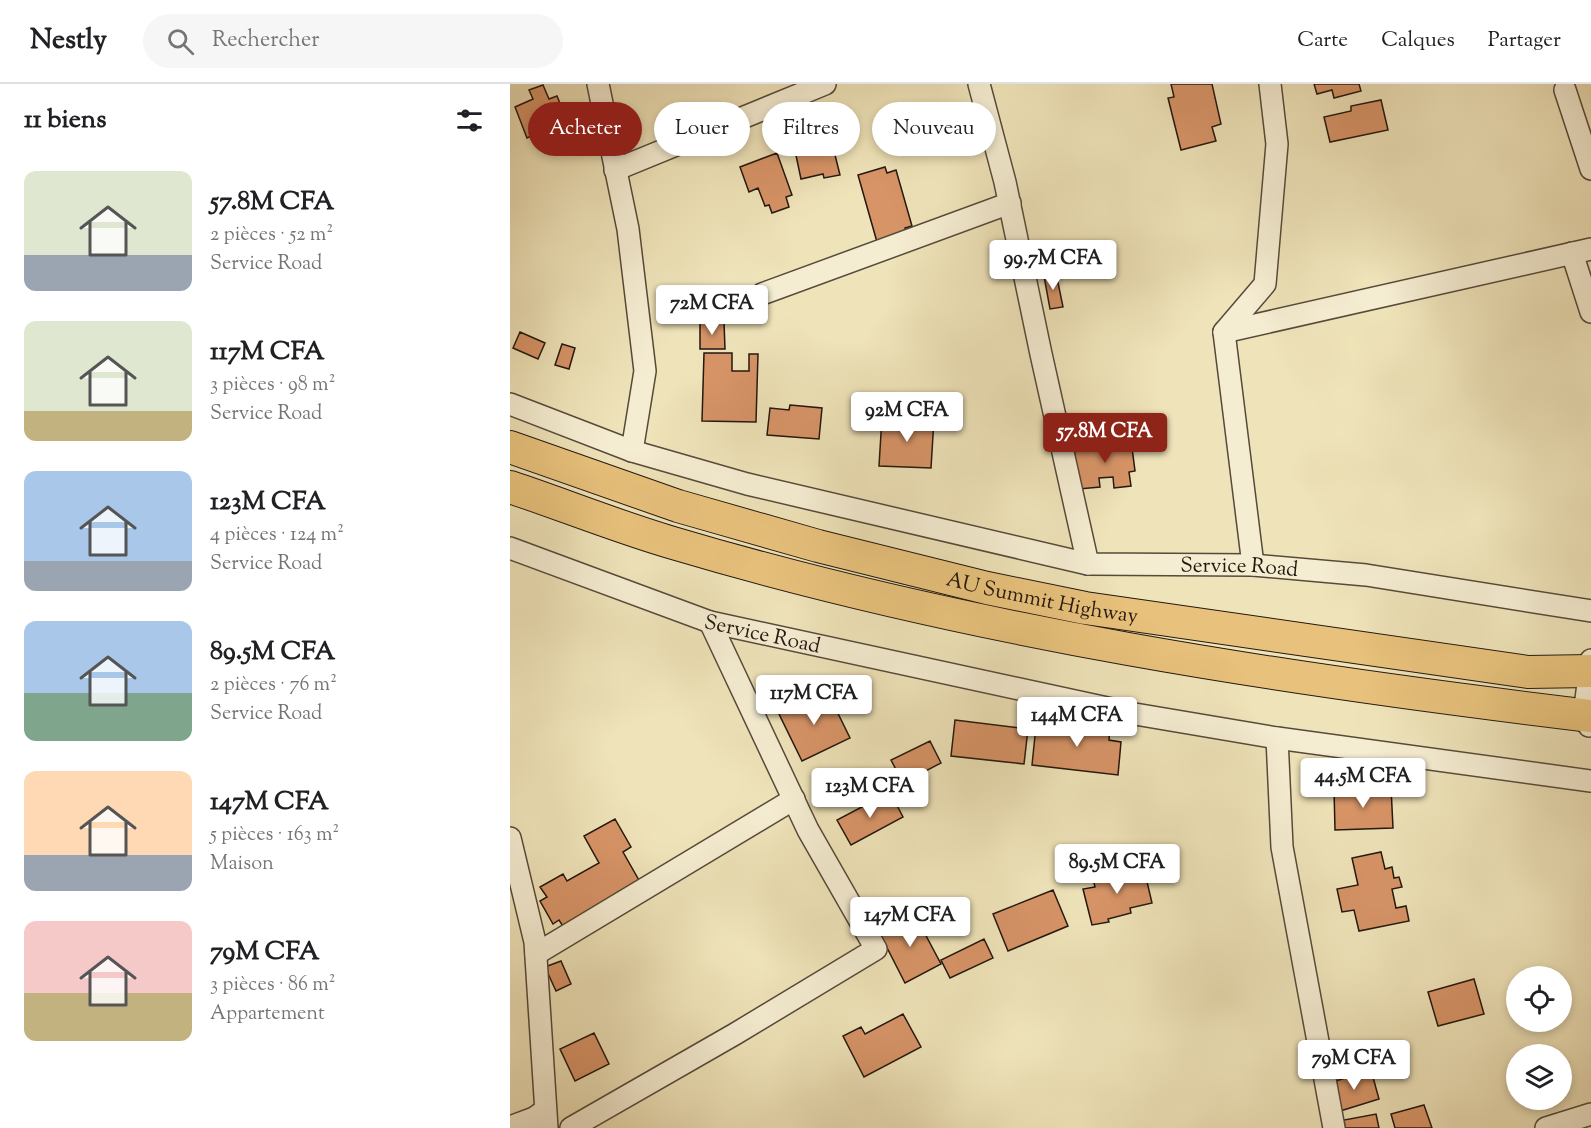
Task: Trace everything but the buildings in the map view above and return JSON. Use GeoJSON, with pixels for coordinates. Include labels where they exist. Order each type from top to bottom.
{"type":"FeatureCollection","features":[{"type":"Feature","properties":{"kind":"main road","name":"AU Summit Highway"},"geometry":{"type":"LineString","coordinates":[[510,447],[678,506],[818,546],[987,588],[1085,608],[1528,672],[1590,666]]}},
{"type":"Feature","properties":{"kind":"main road","name":"AU Summit Highway"},"geometry":{"type":"LineString","coordinates":[[510,487],[672,543],[977,621],[1096,644],[1311,679],[1589,720]]}},
{"type":"Feature","properties":{"kind":"street"},"geometry":{"type":"LineString","coordinates":[[598,84],[628,228],[645,371],[632,450]]}},
{"type":"Feature","properties":{"kind":"street"},"geometry":{"type":"LineString","coordinates":[[615,170],[825,84]]}},
{"type":"Feature","properties":{"kind":"street"},"geometry":{"type":"LineString","coordinates":[[979,84],[1010,203],[1088,564]]}},
{"type":"Feature","properties":{"kind":"street"},"geometry":{"type":"LineString","coordinates":[[1253,566],[1224,332],[1265,284],[1277,144],[1270,84]]}},
{"type":"Feature","properties":{"kind":"street"},"geometry":{"type":"LineString","coordinates":[[1565,90],[1591,169]]}},
{"type":"Feature","properties":{"kind":"street"},"geometry":{"type":"LineString","coordinates":[[762,294],[1010,203]]}},
{"type":"Feature","properties":{"kind":"street"},"geometry":{"type":"LineString","coordinates":[[1224,332],[1582,251],[1591,312]]}},
{"type":"Feature","properties":{"kind":"street","name":"Service Road"},"geometry":{"type":"LineString","coordinates":[[510,404],[632,450],[747,484],[1088,564],[1253,566],[1366,575],[1591,611]]}},
{"type":"Feature","properties":{"kind":"street","name":"Service Road"},"geometry":{"type":"LineString","coordinates":[[510,548],[710,622],[1135,714],[1276,738],[1591,781]]}},
{"type":"Feature","properties":{"kind":"street"},"geometry":{"type":"LineString","coordinates":[[571,1128],[735,1034],[876,949],[808,830],[710,622]]}},
{"type":"Feature","properties":{"kind":"street"},"geometry":{"type":"LineString","coordinates":[[1589,720],[1590,666]]}},
{"type":"Feature","properties":{"kind":"street"},"geometry":{"type":"LineString","coordinates":[[1276,738],[1282,847],[1334,1128]]}},
{"type":"Feature","properties":{"kind":"street"},"geometry":{"type":"LineString","coordinates":[[536,954],[794,799]]}},
{"type":"Feature","properties":{"kind":"street"},"geometry":{"type":"LineString","coordinates":[[510,838],[535,942],[545,1119],[534,1118],[510,1127]]}},
{"type":"Feature","properties":{"kind":"street"},"geometry":{"type":"LineString","coordinates":[[1546,1128],[1591,1114]]}}]}
